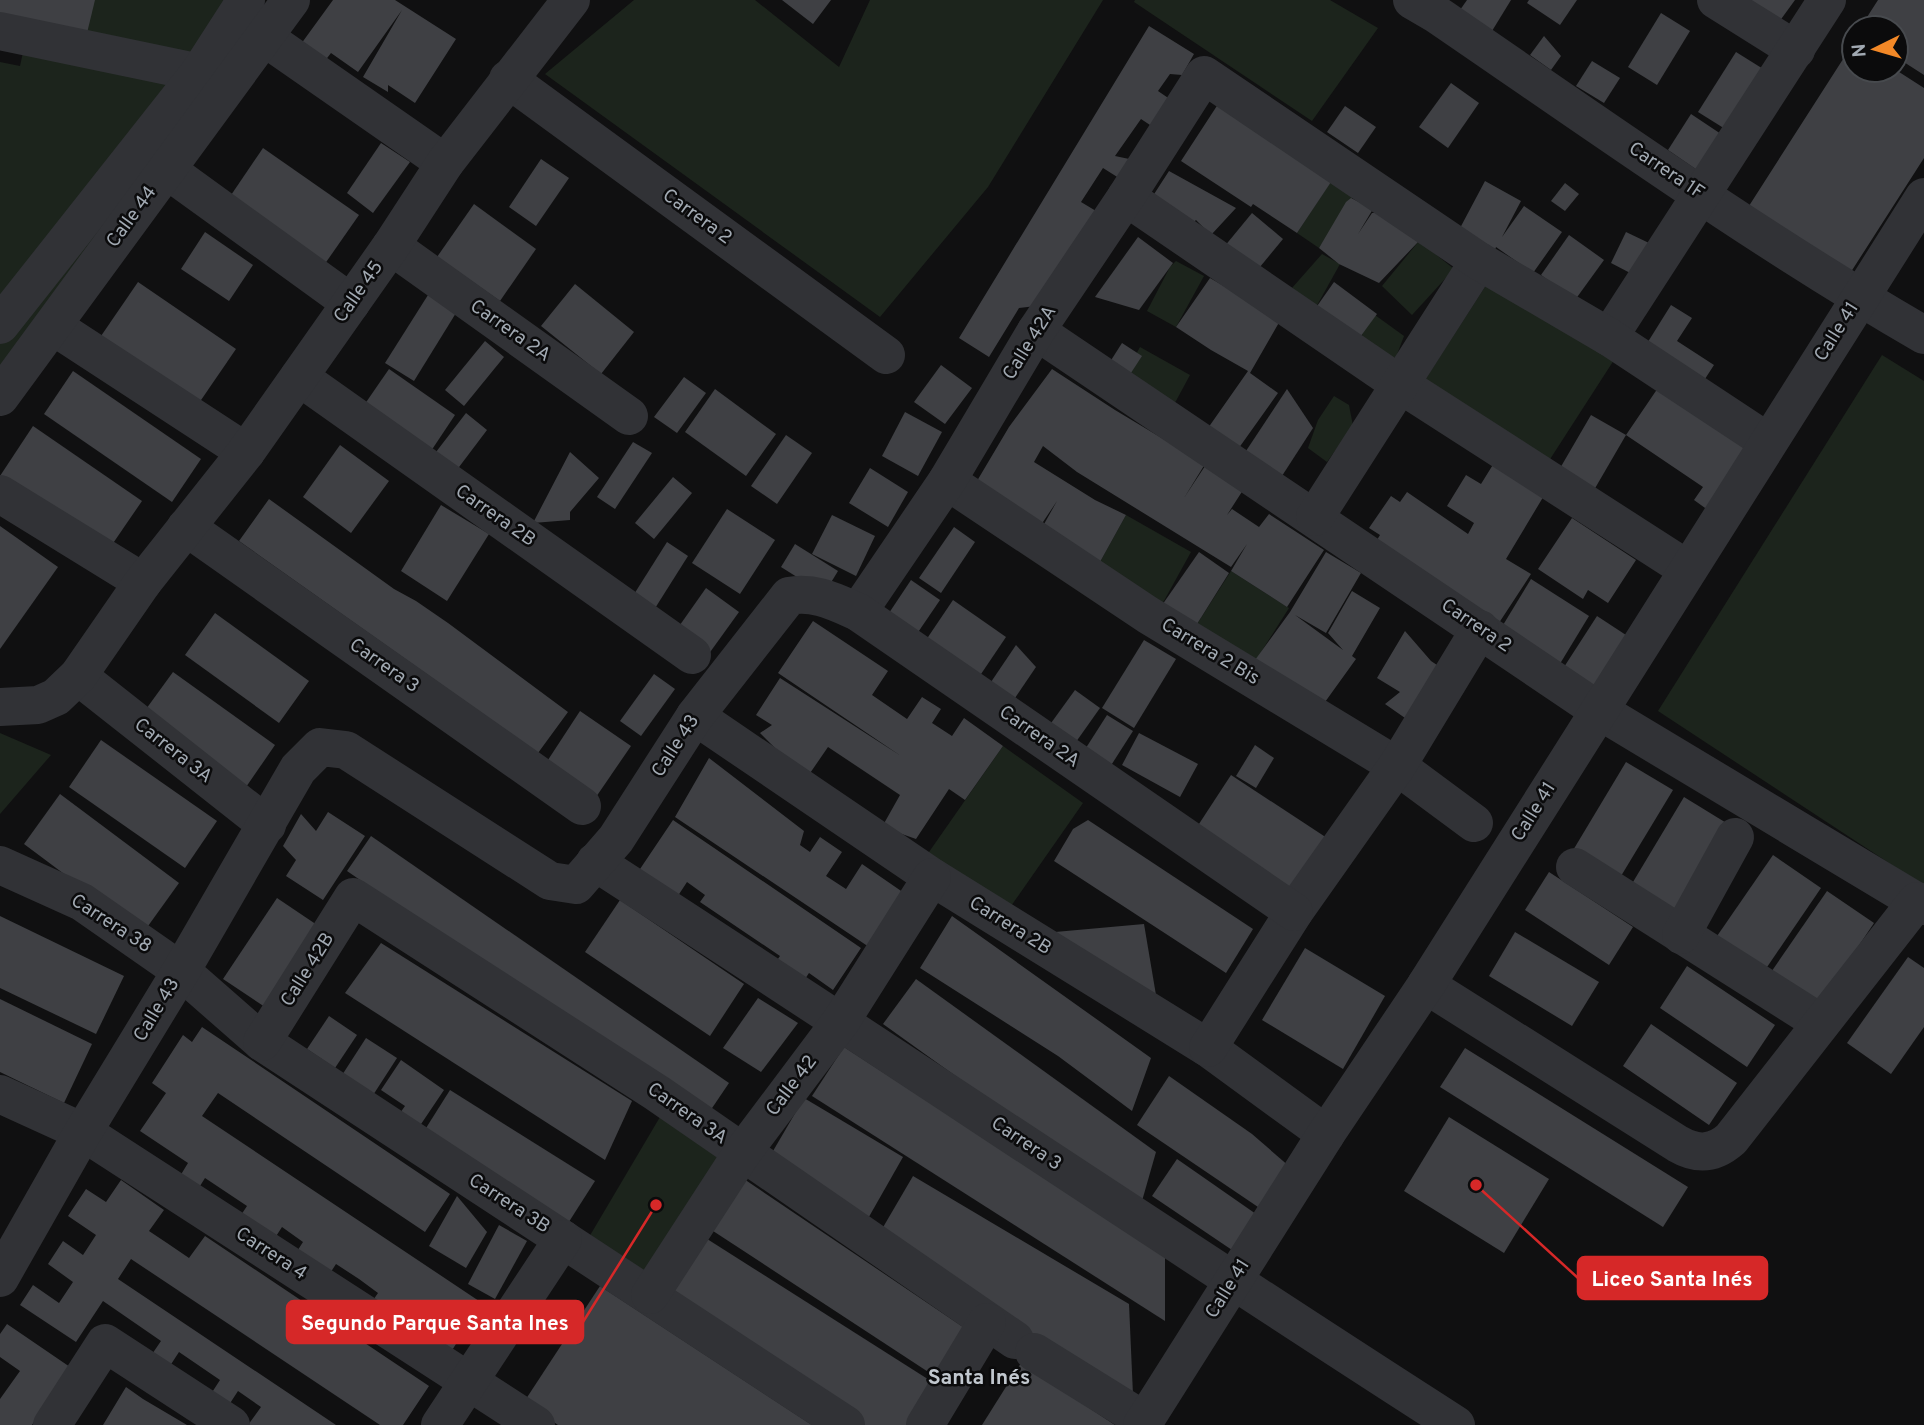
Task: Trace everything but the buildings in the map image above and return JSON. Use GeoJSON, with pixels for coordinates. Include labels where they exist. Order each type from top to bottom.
{"type":"FeatureCollection","features":[{"type":"Feature","properties":{"kind":"street"},"geometry":{"type":"LineString","coordinates":[[0,326],[216,76],[246,0]]}},
{"type":"Feature","properties":{"kind":"street","name":"Calle 44"},"geometry":{"type":"LineString","coordinates":[[0,397],[167,170],[216,76],[264,37],[291,0]]}},
{"type":"Feature","properties":{"kind":"street","name":"Calle 45"},"geometry":{"type":"LineString","coordinates":[[144,582],[246,452],[391,246],[445,163],[571,0]]}},
{"type":"Feature","properties":{"kind":"street"},"geometry":{"type":"LineString","coordinates":[[1716,0],[1796,50]]}},
{"type":"Feature","properties":{"kind":"street"},"geometry":{"type":"LineString","coordinates":[[1609,337],[1827,0]]}},
{"type":"Feature","properties":{"kind":"street","name":"Carrera 1F"},"geometry":{"type":"LineString","coordinates":[[1431,5],[1702,196],[1858,297],[1924,335]]}},
{"type":"Feature","properties":{"kind":"street"},"geometry":{"type":"LineString","coordinates":[[0,31],[216,76]]}},
{"type":"Feature","properties":{"kind":"street"},"geometry":{"type":"LineString","coordinates":[[264,37],[445,163]]}},
{"type":"Feature","properties":{"kind":"street","name":"Calle 42A"},"geometry":{"type":"LineString","coordinates":[[858,612],[947,481],[1036,331],[1204,75],[1479,261]]}},
{"type":"Feature","properties":{"kind":"street","name":"Carrera 2"},"geometry":{"type":"LineString","coordinates":[[508,79],[886,355]]}},
{"type":"Feature","properties":{"kind":"street"},"geometry":{"type":"LineString","coordinates":[[167,170],[351,303]]}},
{"type":"Feature","properties":{"kind":"street"},"geometry":{"type":"LineString","coordinates":[[1126,197],[1401,385],[1687,569]]}},
{"type":"Feature","properties":{"kind":"street","name":"Calle 41"},"geometry":{"type":"LineString","coordinates":[[1143,1423],[1326,1134],[1426,985],[1858,297],[1924,197]]}},
{"type":"Feature","properties":{"kind":"street","name":"Carrera 2A"},"geometry":{"type":"LineString","coordinates":[[391,246],[629,415]]}},
{"type":"Feature","properties":{"kind":"street"},"geometry":{"type":"LineString","coordinates":[[1315,517],[1479,261],[1609,337],[1768,442]]}},
{"type":"Feature","properties":{"kind":"street"},"geometry":{"type":"LineString","coordinates":[[53,326],[246,452]]}},
{"type":"Feature","properties":{"kind":"street","name":"Carrera 2"},"geometry":{"type":"LineString","coordinates":[[1036,331],[1598,710],[1920,904]]}},
{"type":"Feature","properties":{"kind":"street","name":"Carrera 2B"},"geometry":{"type":"LineString","coordinates":[[299,377],[692,654]]}},
{"type":"Feature","properties":{"kind":"street","name":"Carrera 2 Bis"},"geometry":{"type":"LineString","coordinates":[[947,481],[1148,615],[1397,766],[1474,823]]}},
{"type":"Feature","properties":{"kind":"street"},"geometry":{"type":"LineString","coordinates":[[0,494],[144,582],[78,676],[56,697],[38,705],[0,706]]}},
{"type":"Feature","properties":{"kind":"street","name":"Carrera 3"},"geometry":{"type":"LineString","coordinates":[[186,527],[582,806]]}},
{"type":"Feature","properties":{"kind":"street","name":"Carrera 2A"},"geometry":{"type":"LineString","coordinates":[[778,608],[789,596],[805,593],[858,612],[1294,912]]}},
{"type":"Feature","properties":{"kind":"street","name":"Calle 43"},"geometry":{"type":"LineString","coordinates":[[0,1279],[83,1132],[181,971],[298,769],[320,747],[346,750],[551,881],[586,874],[615,839],[695,716],[778,608]]}},
{"type":"Feature","properties":{"kind":"street"},"geometry":{"type":"LineString","coordinates":[[1208,1048],[1294,912],[1397,766],[1480,629]]}},
{"type":"Feature","properties":{"kind":"street","name":"Carrera 3A"},"geometry":{"type":"LineString","coordinates":[[78,676],[267,825]]}},
{"type":"Feature","properties":{"kind":"street","name":"Carrera 2B"},"geometry":{"type":"LineString","coordinates":[[695,716],[932,877],[1208,1048],[1326,1134]]}},
{"type":"Feature","properties":{"kind":"street"},"geometry":{"type":"LineString","coordinates":[[1681,935],[1735,837]]}},
{"type":"Feature","properties":{"kind":"street","name":"Carrera 38"},"geometry":{"type":"LineString","coordinates":[[0,865],[82,902],[181,971]]}},
{"type":"Feature","properties":{"kind":"street"},"geometry":{"type":"LineString","coordinates":[[1575,867],[1821,1023]]}},
{"type":"Feature","properties":{"kind":"street","name":"Carrera 3"},"geometry":{"type":"LineString","coordinates":[[586,874],[841,1021],[1232,1282],[1456,1425]]}},
{"type":"Feature","properties":{"kind":"street","name":"Calle 42"},"geometry":{"type":"LineString","coordinates":[[650,1295],[742,1153],[841,1021],[932,877]]}},
{"type":"Feature","properties":{"kind":"street","name":"Carrera 3A"},"geometry":{"type":"LineString","coordinates":[[353,897],[657,1093],[1012,1338],[1143,1423]]}},
{"type":"Feature","properties":{"kind":"street","name":"Calle 42B"},"geometry":{"type":"LineString","coordinates":[[262,1042],[353,897]]}},
{"type":"Feature","properties":{"kind":"street"},"geometry":{"type":"LineString","coordinates":[[1426,985],[1678,1144],[1699,1152],[1722,1147],[1731,1139],[1821,1023],[1920,904]]}},
{"type":"Feature","properties":{"kind":"street","name":"Carrera 3B"},"geometry":{"type":"LineString","coordinates":[[181,971],[262,1042],[846,1425]]}},
{"type":"Feature","properties":{"kind":"street","name":"Carrera 4"},"geometry":{"type":"LineString","coordinates":[[0,1094],[83,1132],[536,1425]]}},
{"type":"Feature","properties":{"kind":"street"},"geometry":{"type":"LineString","coordinates":[[440,1425],[563,1239]]}},
{"type":"Feature","properties":{"kind":"street"},"geometry":{"type":"LineString","coordinates":[[925,1425],[1012,1338]]}},
{"type":"Feature","properties":{"kind":"street"},"geometry":{"type":"LineString","coordinates":[[52,1425],[104,1343],[232,1425]]}},
{"type":"Feature","properties":{"kind":"shaded area"},"geometry":{"type":"Polygon","coordinates":[[[0,0],[262,0],[0,371],[0,62],[20,66],[30,20],[0,0]]]}},
{"type":"Feature","properties":{"kind":"shaded area"},"geometry":{"type":"Polygon","coordinates":[[[634,0],[755,0],[839,67],[870,0],[1103,0],[988,187],[880,317],[545,74],[634,0]]]}},
{"type":"Feature","properties":{"kind":"shaded area"},"geometry":{"type":"Polygon","coordinates":[[[1330,0],[1378,28],[1312,121],[1134,2],[1330,0]]]}},
{"type":"Feature","properties":{"kind":"shaded area"},"geometry":{"type":"Polygon","coordinates":[[[1337,172],[1359,188],[1319,248],[1297,233],[1337,172]]]}},
{"type":"Feature","properties":{"kind":"shaded area"},"geometry":{"type":"Polygon","coordinates":[[[1419,241],[1454,269],[1412,315],[1382,286],[1419,241]]]}},
{"type":"Feature","properties":{"kind":"shaded area"},"geometry":{"type":"Polygon","coordinates":[[[1322,254],[1340,264],[1315,309],[1292,288],[1322,254]]]}},
{"type":"Feature","properties":{"kind":"shaded area"},"geometry":{"type":"Polygon","coordinates":[[[1176,261],[1204,276],[1176,327],[1147,311],[1170,267],[1176,261]]]}},
{"type":"Feature","properties":{"kind":"shaded area"},"geometry":{"type":"Polygon","coordinates":[[[1490,279],[1614,360],[1545,467],[1421,386],[1490,279]]]}},
{"type":"Feature","properties":{"kind":"shaded area"},"geometry":{"type":"Polygon","coordinates":[[[1375,315],[1404,336],[1396,357],[1387,359],[1363,347],[1362,333],[1375,315]]]}},
{"type":"Feature","properties":{"kind":"shaded area"},"geometry":{"type":"Polygon","coordinates":[[[1140,347],[1190,375],[1170,412],[1120,384],[1140,347]]]}},
{"type":"Feature","properties":{"kind":"shaded area"},"geometry":{"type":"Polygon","coordinates":[[[1882,355],[1924,381],[1924,886],[1658,711],[1882,355]]]}},
{"type":"Feature","properties":{"kind":"shaded area"},"geometry":{"type":"Polygon","coordinates":[[[1334,396],[1349,405],[1353,426],[1327,462],[1308,448],[1318,420],[1334,396]]]}},
{"type":"Feature","properties":{"kind":"shaded area"},"geometry":{"type":"Polygon","coordinates":[[[1126,515],[1191,552],[1160,608],[1095,571],[1126,515]]]}},
{"type":"Feature","properties":{"kind":"shaded area"},"geometry":{"type":"Polygon","coordinates":[[[1231,571],[1289,608],[1256,660],[1192,632],[1231,571]]]}},
{"type":"Feature","properties":{"kind":"shaded area"},"geometry":{"type":"Polygon","coordinates":[[[0,733],[51,755],[0,814],[0,733]]]}},
{"type":"Feature","properties":{"kind":"shaded area"},"geometry":{"type":"Polygon","coordinates":[[[1003,746],[1083,803],[1002,919],[922,862],[1003,746]]]}},
{"type":"Feature","properties":{"kind":"shaded area"},"geometry":{"type":"Polygon","coordinates":[[[660,1117],[732,1160],[649,1290],[582,1249],[660,1117]]]}},
{"type":"Feature","properties":{"kind":"place","name":"Liceo Santa Inés"},"geometry":{"type":"Point","coordinates":[1476,1185]}},
{"type":"Feature","properties":{"kind":"place","name":"Segundo Parque Santa Ines"},"geometry":{"type":"Point","coordinates":[656,1205]}},
{"type":"Feature","properties":{"kind":"district","name":"Santa Inés"},"geometry":{"type":"Point","coordinates":[979,1378]}}]}
